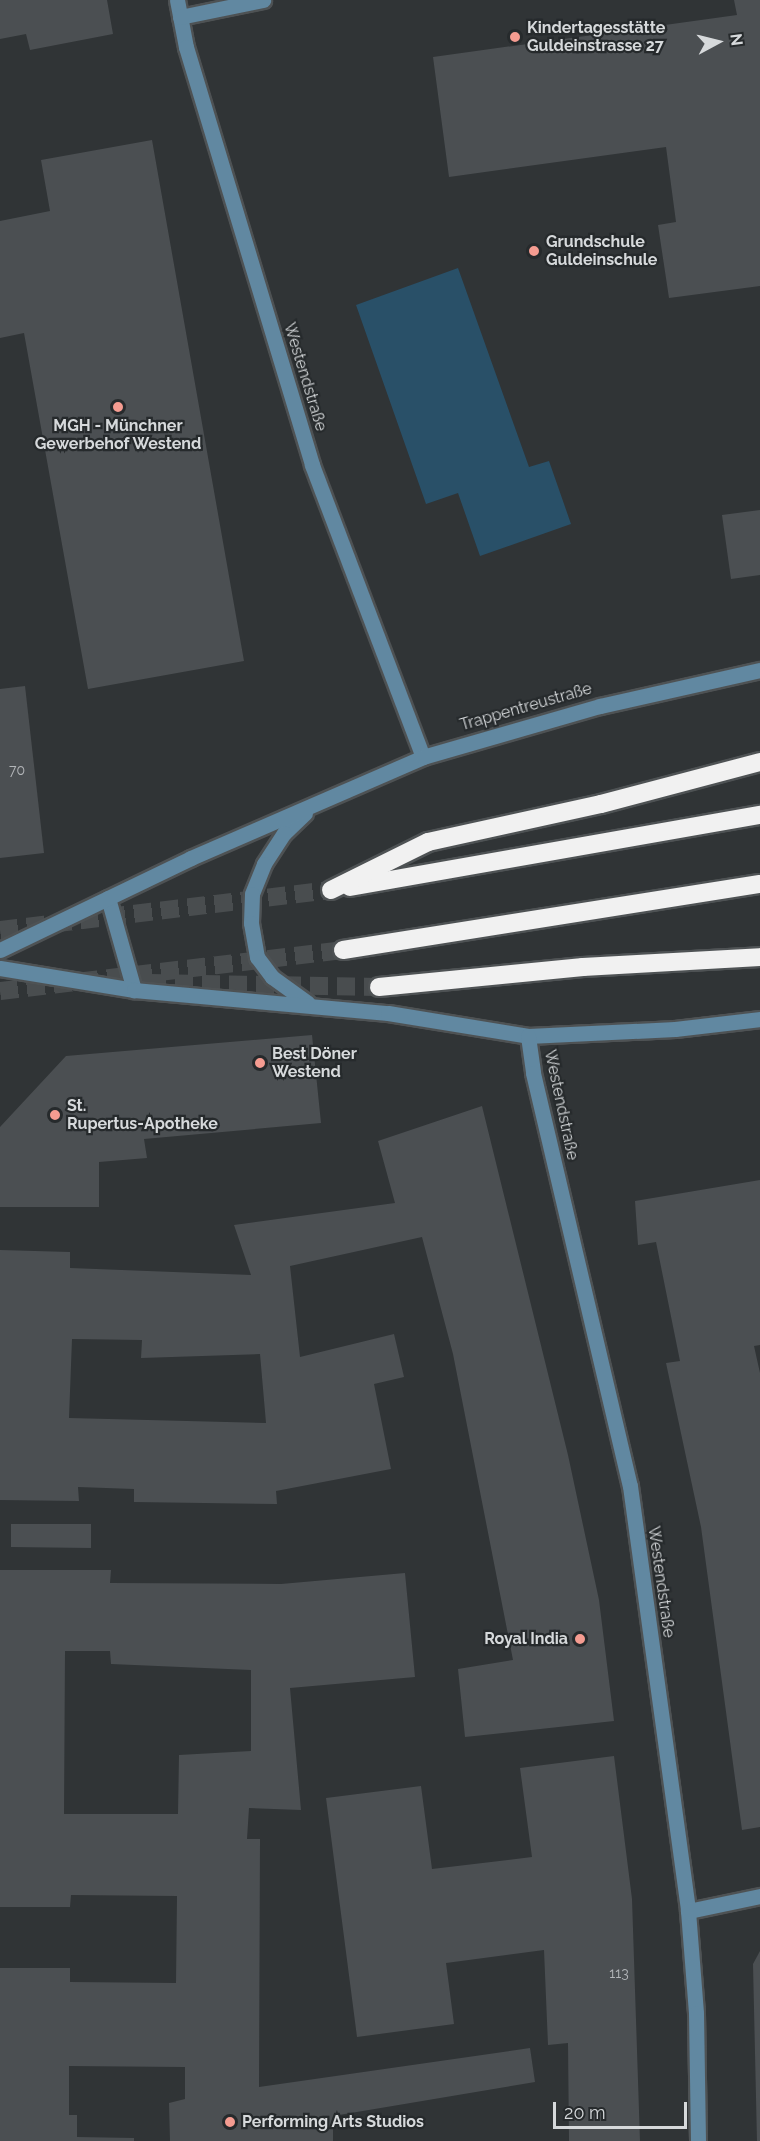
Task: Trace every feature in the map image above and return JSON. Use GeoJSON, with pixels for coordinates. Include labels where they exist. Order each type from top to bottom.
{"type":"FeatureCollection","features":[{"type":"Feature","properties":{"kind":"highway"},"geometry":{"type":"LineString","coordinates":[[760,762],[601,804],[428,842],[331,890],[760,815]]}},
{"type":"Feature","properties":{"kind":"highway"},"geometry":{"type":"LineString","coordinates":[[343,950],[760,884]]}},
{"type":"Feature","properties":{"kind":"highway"},"geometry":{"type":"LineString","coordinates":[[379,987],[583,967],[760,957]]}},
{"type":"Feature","properties":{"kind":"street","name":"Westendstraße"},"geometry":{"type":"LineString","coordinates":[[177,0],[180,17],[312,465],[423,757]]}},
{"type":"Feature","properties":{"kind":"street"},"geometry":{"type":"LineString","coordinates":[[180,17],[263,0]]}},
{"type":"Feature","properties":{"kind":"street","name":"Trappentreustraße"},"geometry":{"type":"LineString","coordinates":[[0,950],[108,898],[423,757],[600,706],[760,670]]}},
{"type":"Feature","properties":{"kind":"street","name":"Trappentreustraße"},"geometry":{"type":"LineString","coordinates":[[309,1004],[272,977],[257,957],[251,923],[252,894],[264,864],[284,833],[312,807]]}},
{"type":"Feature","properties":{"kind":"street"},"geometry":{"type":"LineString","coordinates":[[108,898],[134,990]]}},
{"type":"Feature","properties":{"kind":"street","name":"Trappentreustraße"},"geometry":{"type":"LineString","coordinates":[[0,968],[134,990],[309,1004],[528,1036],[675,1029],[760,1018]]}},
{"type":"Feature","properties":{"kind":"street","name":"Westendstraße"},"geometry":{"type":"LineString","coordinates":[[528,1036],[533,1073],[630,1486],[688,1911],[696,2013],[699,2141]]}},
{"type":"Feature","properties":{"kind":"street"},"geometry":{"type":"LineString","coordinates":[[688,1911],[760,1896]]}},
{"type":"Feature","properties":{"kind":"shaded area"},"geometry":{"type":"Polygon","coordinates":[[[458,268],[529,467],[549,461],[571,524],[480,556],[458,493],[426,504],[356,305],[458,268]]]}},
{"type":"Feature","properties":{"kind":"building"},"geometry":{"type":"Polygon","coordinates":[[[0,0],[107,0],[113,34],[30,50],[26,34],[0,39],[0,0]]]}},
{"type":"Feature","properties":{"kind":"building"},"geometry":{"type":"Polygon","coordinates":[[[734,0],[760,0],[760,286],[669,298],[658,225],[676,222],[666,147],[449,177],[433,57],[737,15],[734,0]]]}},
{"type":"Feature","properties":{"kind":"building","name":"MGH - Münchner Gewerbehof Westend"},"geometry":{"type":"Polygon","coordinates":[[[152,140],[244,661],[88,689],[24,333],[0,338],[0,221],[50,211],[41,160],[152,140]]]}},
{"type":"Feature","properties":{"kind":"building"},"geometry":{"type":"Polygon","coordinates":[[[760,510],[760,575],[731,579],[722,515],[760,510]]]}},
{"type":"Feature","properties":{"kind":"building"},"geometry":{"type":"Polygon","coordinates":[[[25,686],[44,853],[0,858],[0,689],[25,686]]]}},
{"type":"Feature","properties":{"kind":"building"},"geometry":{"type":"Polygon","coordinates":[[[312,1035],[321,1123],[144,1139],[147,1158],[99,1162],[99,1207],[0,1207],[0,1127],[66,1056],[312,1035]]]}},
{"type":"Feature","properties":{"kind":"building"},"geometry":{"type":"Polygon","coordinates":[[[482,1106],[568,1455],[599,1600],[614,1721],[465,1737],[458,1669],[513,1660],[453,1354],[422,1237],[290,1266],[300,1357],[394,1334],[404,1377],[374,1384],[391,1469],[276,1491],[277,1504],[134,1502],[134,1489],[78,1487],[79,1501],[0,1500],[0,1250],[70,1252],[70,1268],[251,1275],[234,1225],[395,1203],[378,1141],[482,1106]],[[72,1339],[69,1418],[266,1423],[260,1354],[141,1358],[142,1340],[72,1339]]]}},
{"type":"Feature","properties":{"kind":"building"},"geometry":{"type":"Polygon","coordinates":[[[760,1180],[760,1345],[754,1346],[760,1373],[760,1827],[742,1830],[701,1527],[666,1363],[680,1361],[656,1242],[638,1245],[635,1201],[760,1180]]]}},
{"type":"Feature","properties":{"kind":"building"},"geometry":{"type":"Polygon","coordinates":[[[11,1524],[91,1524],[91,1548],[11,1547],[11,1524]]]}},
{"type":"Feature","properties":{"kind":"building"},"geometry":{"type":"Polygon","coordinates":[[[0,1570],[111,1570],[110,1583],[281,1584],[405,1573],[415,1677],[290,1688],[301,1810],[249,1808],[247,1839],[260,1839],[259,2087],[530,2048],[535,2082],[333,2116],[333,2141],[170,2141],[169,2103],[185,2099],[185,2067],[69,2066],[69,2115],[77,2115],[77,2137],[134,2138],[134,2141],[0,2141],[0,1968],[70,1968],[70,1982],[176,1983],[177,1896],[71,1895],[70,1907],[0,1907],[0,1570]],[[65,1651],[64,1814],[178,1814],[179,1755],[251,1751],[251,1670],[111,1664],[110,1651],[65,1651]]]}},
{"type":"Feature","properties":{"kind":"building"},"geometry":{"type":"Polygon","coordinates":[[[614,1756],[632,1899],[640,2141],[569,2141],[568,2043],[548,2045],[544,1950],[446,1963],[454,2024],[357,2037],[326,1798],[421,1786],[432,1869],[532,1857],[520,1768],[614,1756]]]}},
{"type":"Feature","properties":{"kind":"building"},"geometry":{"type":"Polygon","coordinates":[[[760,1951],[760,2141],[757,2141],[753,1964],[760,1951]]]}},
{"type":"Feature","properties":{"kind":"tunnel"},"geometry":{"type":"LineString","coordinates":[[0,930],[331,890]]}},
{"type":"Feature","properties":{"kind":"tunnel"},"geometry":{"type":"LineString","coordinates":[[0,991],[343,950]]}},
{"type":"Feature","properties":{"kind":"tunnel"},"geometry":{"type":"LineString","coordinates":[[148,983],[379,987]]}},
{"type":"Feature","properties":{"kind":"place","name":"Kindertagesstätte Guldeinstrasse 27"},"geometry":{"type":"Point","coordinates":[515,37]}},
{"type":"Feature","properties":{"kind":"place","name":"Grundschule Guldeinschule"},"geometry":{"type":"Point","coordinates":[534,251]}},
{"type":"Feature","properties":{"kind":"place","name":"MGH - Münchner Gewerbehof Westend"},"geometry":{"type":"Point","coordinates":[118,407]}},
{"type":"Feature","properties":{"kind":"place","name":"Best Döner Westend"},"geometry":{"type":"Point","coordinates":[260,1063]}},
{"type":"Feature","properties":{"kind":"place","name":"St. Rupertus-Apotheke"},"geometry":{"type":"Point","coordinates":[55,1115]}},
{"type":"Feature","properties":{"kind":"place","name":"Royal India"},"geometry":{"type":"Point","coordinates":[580,1639]}},
{"type":"Feature","properties":{"kind":"place","name":"Performing Arts Studios"},"geometry":{"type":"Point","coordinates":[230,2122]}}]}
